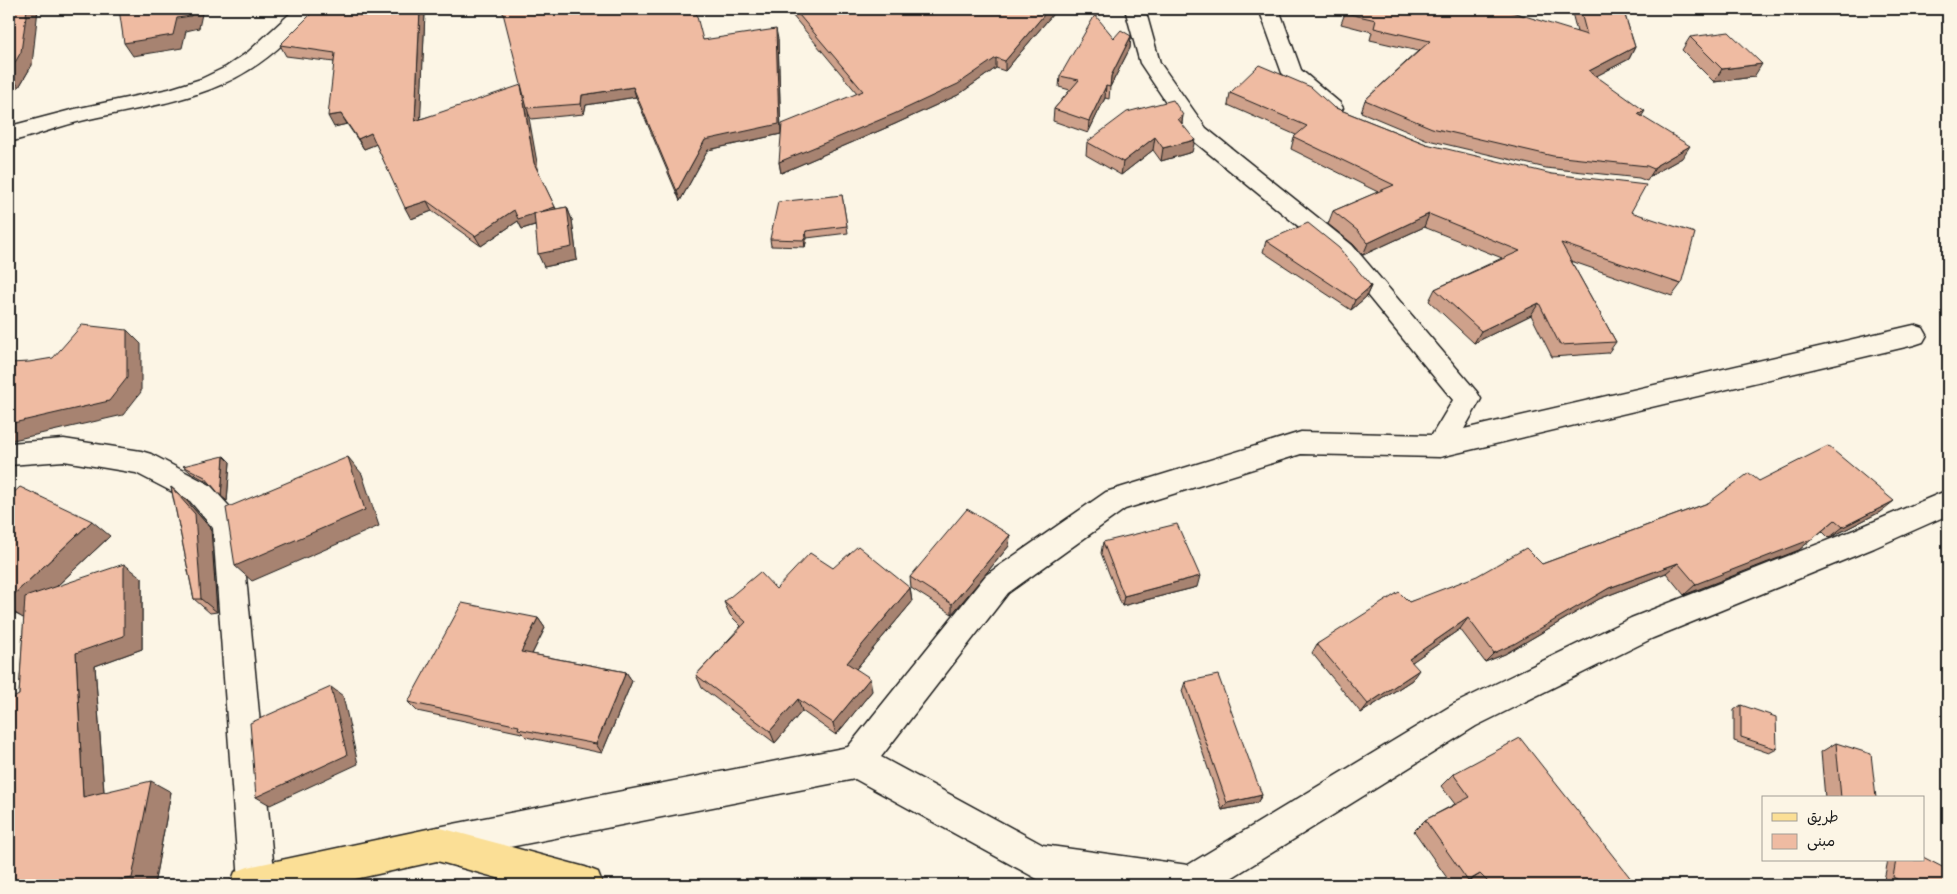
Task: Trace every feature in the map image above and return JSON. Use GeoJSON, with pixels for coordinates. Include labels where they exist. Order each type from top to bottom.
{"type":"FeatureCollection","features":[{"type":"Feature","properties":{"kind":"main road"},"geometry":{"type":"LineString","coordinates":[[253,884],[437,844],[585,885]]}},
{"type":"Feature","properties":{"kind":"street"},"geometry":{"type":"LineString","coordinates":[[9,135],[30,127],[87,112],[184,93],[223,78],[256,56],[289,27],[305,9]]}},
{"type":"Feature","properties":{"kind":"street"},"geometry":{"type":"LineString","coordinates":[[1135,9],[1150,62],[1198,133],[1344,251],[1468,399],[1440,446]]}},
{"type":"Feature","properties":{"kind":"street"},"geometry":{"type":"LineString","coordinates":[[1269,9],[1292,73],[1338,113],[1347,117]]}},
{"type":"Feature","properties":{"kind":"street"},"geometry":{"type":"LineString","coordinates":[[857,762],[997,584],[1116,500],[1301,443],[1440,446],[1914,335]]}},
{"type":"Feature","properties":{"kind":"street"},"geometry":{"type":"LineString","coordinates":[[9,454],[64,450],[141,462],[200,493],[226,524],[253,884]]}},
{"type":"Feature","properties":{"kind":"street"},"geometry":{"type":"LineString","coordinates":[[437,844],[857,762],[1039,862],[1191,883],[1465,715],[1642,628],[1864,539],[1948,502]]}},
{"type":"Feature","properties":{"kind":"building"},"geometry":{"type":"Polygon","coordinates":[[[9,9],[27,9],[21,52],[9,73],[9,9]]]}},
{"type":"Feature","properties":{"kind":"building"},"geometry":{"type":"Polygon","coordinates":[[[119,9],[193,9],[191,16],[177,18],[173,35],[124,43],[119,9]]]}},
{"type":"Feature","properties":{"kind":"building"},"geometry":{"type":"Polygon","coordinates":[[[316,9],[367,16],[373,9],[420,9],[415,121],[521,85],[534,163],[555,207],[518,219],[514,210],[475,236],[427,201],[405,208],[371,133],[358,139],[341,114],[328,116],[335,53],[280,45],[316,9]]]}},
{"type":"Feature","properties":{"kind":"building"},"geometry":{"type":"Polygon","coordinates":[[[502,9],[695,9],[703,40],[776,29],[779,124],[705,140],[677,191],[633,87],[582,95],[581,104],[527,108],[502,9]]]}},
{"type":"Feature","properties":{"kind":"building"},"geometry":{"type":"Polygon","coordinates":[[[794,9],[1049,9],[1005,61],[996,58],[958,84],[894,114],[779,162],[782,124],[863,91],[794,9]]]}},
{"type":"Feature","properties":{"kind":"building"},"geometry":{"type":"Polygon","coordinates":[[[1346,9],[1502,9],[1587,35],[1580,9],[1623,9],[1635,47],[1589,71],[1645,111],[1638,114],[1690,146],[1657,165],[1654,169],[1647,166],[1553,156],[1432,128],[1365,100],[1430,41],[1374,28],[1376,20],[1345,13],[1346,9]]]}},
{"type":"Feature","properties":{"kind":"building"},"geometry":{"type":"Polygon","coordinates":[[[1095,15],[1114,38],[1121,30],[1131,36],[1111,76],[1110,87],[1106,86],[1089,121],[1054,109],[1079,80],[1060,76],[1095,15]]]}},
{"type":"Feature","properties":{"kind":"building"},"geometry":{"type":"Polygon","coordinates":[[[1729,32],[1762,64],[1722,69],[1690,37],[1729,32]]]}},
{"type":"Feature","properties":{"kind":"building"},"geometry":{"type":"Polygon","coordinates":[[[1259,65],[1311,87],[1333,107],[1426,144],[1552,174],[1646,185],[1631,212],[1695,233],[1681,284],[1561,243],[1616,342],[1560,345],[1539,303],[1481,331],[1435,289],[1520,251],[1429,214],[1368,243],[1358,231],[1333,211],[1394,185],[1294,137],[1307,126],[1230,93],[1259,65]]]}},
{"type":"Feature","properties":{"kind":"building"},"geometry":{"type":"Polygon","coordinates":[[[1173,100],[1183,115],[1178,119],[1195,140],[1163,148],[1155,137],[1123,162],[1087,142],[1127,112],[1173,100]]]}},
{"type":"Feature","properties":{"kind":"building"},"geometry":{"type":"Polygon","coordinates":[[[842,195],[847,226],[806,231],[804,240],[770,239],[778,202],[842,195]]]}},
{"type":"Feature","properties":{"kind":"building"},"geometry":{"type":"Polygon","coordinates":[[[567,207],[572,247],[538,254],[534,213],[567,207]]]}},
{"type":"Feature","properties":{"kind":"building"},"geometry":{"type":"Polygon","coordinates":[[[1308,223],[1339,248],[1371,286],[1355,300],[1266,241],[1308,223]]]}},
{"type":"Feature","properties":{"kind":"building"},"geometry":{"type":"Polygon","coordinates":[[[82,325],[127,330],[127,378],[109,401],[9,424],[10,363],[53,358],[82,325]]]}},
{"type":"Feature","properties":{"kind":"building"},"geometry":{"type":"Polygon","coordinates":[[[1828,446],[1894,501],[1843,527],[1835,520],[1812,539],[1696,584],[1678,563],[1609,588],[1514,644],[1494,653],[1468,618],[1409,659],[1419,670],[1368,704],[1317,644],[1399,592],[1409,602],[1477,576],[1526,548],[1542,564],[1708,503],[1749,473],[1759,481],[1828,446]]]}},
{"type":"Feature","properties":{"kind":"building"},"geometry":{"type":"Polygon","coordinates":[[[224,456],[221,496],[205,477],[183,466],[224,456]]]}},
{"type":"Feature","properties":{"kind":"building"},"geometry":{"type":"Polygon","coordinates":[[[348,457],[365,510],[235,566],[226,508],[348,457]]]}},
{"type":"Feature","properties":{"kind":"building"},"geometry":{"type":"Polygon","coordinates":[[[20,487],[92,521],[9,599],[9,497],[20,487]]]}},
{"type":"Feature","properties":{"kind":"building"},"geometry":{"type":"Polygon","coordinates":[[[171,487],[195,514],[201,599],[194,599],[171,487]]]}},
{"type":"Feature","properties":{"kind":"building"},"geometry":{"type":"Polygon","coordinates":[[[967,509],[1010,535],[952,604],[910,577],[967,509]]]}},
{"type":"Feature","properties":{"kind":"building"},"geometry":{"type":"Polygon","coordinates":[[[1177,524],[1200,576],[1124,596],[1103,542],[1177,524]]]}},
{"type":"Feature","properties":{"kind":"building"},"geometry":{"type":"Polygon","coordinates":[[[858,546],[910,588],[847,663],[870,678],[833,723],[798,699],[770,731],[696,675],[746,622],[724,602],[760,572],[776,589],[810,553],[833,568],[858,546]]]}},
{"type":"Feature","properties":{"kind":"building"},"geometry":{"type":"Polygon","coordinates":[[[124,564],[124,636],[76,653],[83,797],[151,781],[132,878],[100,885],[9,885],[9,700],[19,695],[25,597],[124,564]]]}},
{"type":"Feature","properties":{"kind":"building"},"geometry":{"type":"Polygon","coordinates":[[[462,603],[538,618],[521,652],[626,672],[596,744],[518,729],[519,726],[408,702],[462,603]]]}},
{"type":"Feature","properties":{"kind":"building"},"geometry":{"type":"Polygon","coordinates":[[[1218,675],[1262,795],[1227,803],[1185,682],[1218,675]]]}},
{"type":"Feature","properties":{"kind":"building"},"geometry":{"type":"Polygon","coordinates":[[[331,687],[347,755],[256,797],[250,723],[331,687]]]}},
{"type":"Feature","properties":{"kind":"building"},"geometry":{"type":"Polygon","coordinates":[[[1741,705],[1776,717],[1777,749],[1741,737],[1741,705]]]}},
{"type":"Feature","properties":{"kind":"building"},"geometry":{"type":"Polygon","coordinates":[[[1520,738],[1636,885],[1491,885],[1480,874],[1468,881],[1425,820],[1470,797],[1453,774],[1520,738]]]}},
{"type":"Feature","properties":{"kind":"building"},"geometry":{"type":"Polygon","coordinates":[[[1836,743],[1871,754],[1876,796],[1841,796],[1836,743]]]}},
{"type":"Feature","properties":{"kind":"building"},"geometry":{"type":"Polygon","coordinates":[[[1924,858],[1948,870],[1946,885],[1908,885],[1893,877],[1896,862],[1924,862],[1924,858]]]}}]}
